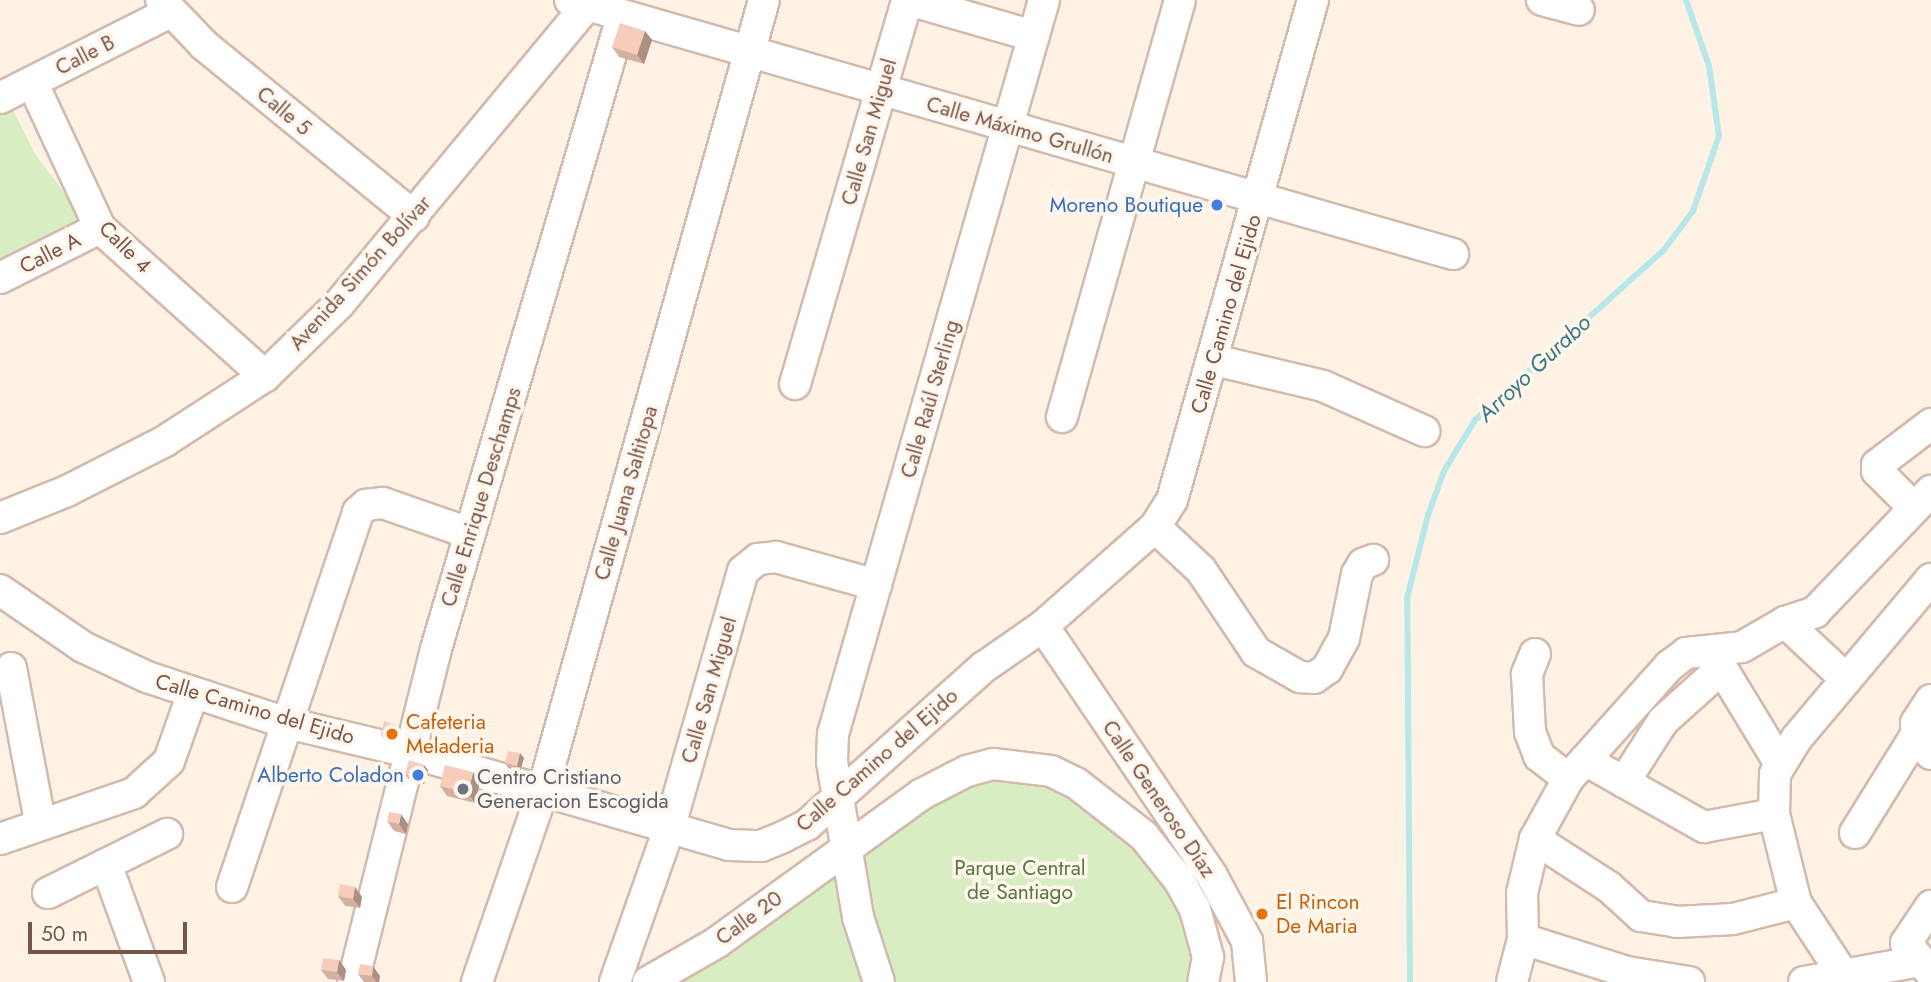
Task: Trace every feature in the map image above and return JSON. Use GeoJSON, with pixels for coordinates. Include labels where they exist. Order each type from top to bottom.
{"type":"FeatureCollection","features":[{"type":"Feature","properties":{"kind":"street","name":"Calle Juana Saltitopa"},"geometry":{"type":"LineString","coordinates":[[477,982],[542,793],[764,0]]}},
{"type":"Feature","properties":{"kind":"street"},"geometry":{"type":"LineString","coordinates":[[908,0],[1034,36]]}},
{"type":"Feature","properties":{"kind":"street","name":"Calle San Miguel"},"geometry":{"type":"LineString","coordinates":[[795,384],[908,0]]}},
{"type":"Feature","properties":{"kind":"street","name":"Calle Raúl Sterling"},"geometry":{"type":"LineString","coordinates":[[878,982],[858,916],[838,799],[833,734],[1044,0]]}},
{"type":"Feature","properties":{"kind":"street"},"geometry":{"type":"LineString","coordinates":[[1062,417],[1180,0]]}},
{"type":"Feature","properties":{"kind":"street","name":"Calle Camino del Ejido"},"geometry":{"type":"LineString","coordinates":[[0,590],[83,647],[193,693],[287,723],[409,752],[669,829],[729,845],[761,846],[807,825],[838,799],[984,667],[1043,625],[1154,527],[1172,500],[1214,360],[1313,0]]}},
{"type":"Feature","properties":{"kind":"street"},"geometry":{"type":"LineString","coordinates":[[1542,0],[1579,10]]}},
{"type":"Feature","properties":{"kind":"street","name":"Calle Máximo Grullón"},"geometry":{"type":"LineString","coordinates":[[582,2],[622,17],[881,90],[1007,130],[1133,162],[1453,254]]}},
{"type":"Feature","properties":{"kind":"street","name":"Avenida Simón Bolívar"},"geometry":{"type":"LineString","coordinates":[[0,518],[67,491],[166,441],[265,376],[339,304],[414,216],[582,2]]}},
{"type":"Feature","properties":{"kind":"street","name":"Calle 5"},"geometry":{"type":"LineString","coordinates":[[165,6],[414,216]]}},
{"type":"Feature","properties":{"kind":"street","name":"Calle B"},"geometry":{"type":"LineString","coordinates":[[0,98],[165,6]]}},
{"type":"Feature","properties":{"kind":"street","name":"Calle Enrique Deschamps"},"geometry":{"type":"LineString","coordinates":[[353,982],[409,752],[469,533],[622,17]]}},
{"type":"Feature","properties":{"kind":"street","name":"Calle 4"},"geometry":{"type":"LineString","coordinates":[[32,82],[100,228],[265,376]]}},
{"type":"Feature","properties":{"kind":"street","name":"Calle A"},"geometry":{"type":"LineString","coordinates":[[0,278],[100,228]]}},
{"type":"Feature","properties":{"kind":"street"},"geometry":{"type":"LineString","coordinates":[[1214,360],[1323,386],[1424,431]]}},
{"type":"Feature","properties":{"kind":"street"},"geometry":{"type":"LineString","coordinates":[[1624,782],[1663,722],[1704,680],[1717,659],[1785,622],[1815,612],[1922,499],[1877,471],[1877,465],[1931,424]]}},
{"type":"Feature","properties":{"kind":"street"},"geometry":{"type":"LineString","coordinates":[[232,887],[358,512],[366,505],[383,503],[469,533]]}},
{"type":"Feature","properties":{"kind":"street"},"geometry":{"type":"LineString","coordinates":[[1154,527],[1201,570],[1256,652],[1300,677],[1314,678],[1327,669],[1344,638],[1357,575],[1363,564],[1373,560]]}},
{"type":"Feature","properties":{"kind":"street","name":"Calle San Miguel"},"geometry":{"type":"LineString","coordinates":[[615,982],[669,829],[743,571],[758,559],[776,557],[876,585]]}},
{"type":"Feature","properties":{"kind":"street"},"geometry":{"type":"LineString","coordinates":[[1842,973],[1796,903],[1774,814],[1779,762],[1931,579]]}},
{"type":"Feature","properties":{"kind":"street"},"geometry":{"type":"LineString","coordinates":[[1785,622],[1846,679]]}},
{"type":"Feature","properties":{"kind":"street","name":"Calle Generoso Díaz"},"geometry":{"type":"LineString","coordinates":[[1043,625],[1212,876],[1247,941],[1251,982]]}},
{"type":"Feature","properties":{"kind":"street"},"geometry":{"type":"LineString","coordinates":[[1512,982],[1522,939],[1522,893],[1535,839],[1576,769],[1669,666],[1686,653],[1717,659],[1779,762]]}},
{"type":"Feature","properties":{"kind":"street"},"geometry":{"type":"LineString","coordinates":[[1535,654],[1527,674],[1530,733],[1539,756],[1624,782],[1704,827],[1774,814]]}},
{"type":"Feature","properties":{"kind":"street"},"geometry":{"type":"LineString","coordinates":[[11,668],[40,822]]}},
{"type":"Feature","properties":{"kind":"street"},"geometry":{"type":"LineString","coordinates":[[0,839],[40,822],[112,804],[153,777],[179,743],[193,693]]}},
{"type":"Feature","properties":{"kind":"street"},"geometry":{"type":"LineString","coordinates":[[1855,833],[1925,747],[1916,723],[1931,700]]}},
{"type":"Feature","properties":{"kind":"street","name":"Calle 20"},"geometry":{"type":"LineString","coordinates":[[649,982],[716,943],[922,794],[967,771],[993,764],[1051,771],[1100,798],[1144,836],[1179,880],[1204,933],[1208,957],[1203,982]]}},
{"type":"Feature","properties":{"kind":"street"},"geometry":{"type":"LineString","coordinates":[[48,893],[167,834]]}},
{"type":"Feature","properties":{"kind":"street"},"geometry":{"type":"LineString","coordinates":[[1535,839],[1609,887],[1641,916],[1677,922],[1733,919],[1796,903]]}},
{"type":"Feature","properties":{"kind":"street"},"geometry":{"type":"LineString","coordinates":[[106,864],[149,982]]}},
{"type":"Feature","properties":{"kind":"street"},"geometry":{"type":"LineString","coordinates":[[1926,910],[1906,943],[1926,967]]}},
{"type":"Feature","properties":{"kind":"street"},"geometry":{"type":"LineString","coordinates":[[1522,939],[1628,972],[1689,982]]}},
{"type":"Feature","properties":{"kind":"street"},"geometry":{"type":"LineString","coordinates":[[1804,982],[1842,973],[1926,967]]}},
{"type":"Feature","properties":{"kind":"green space"},"geometry":{"type":"Polygon","coordinates":[[[8,100],[35,154],[85,220],[0,262],[0,104],[8,100]]]}},
{"type":"Feature","properties":{"kind":"green space","name":"Parque Central de Santiago"},"geometry":{"type":"Polygon","coordinates":[[[982,765],[1036,778],[1144,836],[1188,920],[1203,982],[648,982],[982,765]]]}},
{"type":"Feature","properties":{"kind":"building"},"geometry":{"type":"Polygon","coordinates":[[[620,23],[645,31],[637,55],[612,47],[620,23]]]}},
{"type":"Feature","properties":{"kind":"building"},"geometry":{"type":"Polygon","coordinates":[[[384,721],[396,725],[392,737],[381,734],[384,721]]]}},
{"type":"Feature","properties":{"kind":"building"},"geometry":{"type":"Polygon","coordinates":[[[508,751],[520,753],[517,766],[505,763],[508,751]]]}},
{"type":"Feature","properties":{"kind":"building"},"geometry":{"type":"Polygon","coordinates":[[[409,760],[424,765],[420,779],[405,774],[409,760]]]}},
{"type":"Feature","properties":{"kind":"building"},"geometry":{"type":"Polygon","coordinates":[[[445,765],[473,772],[468,793],[440,786],[445,765]]]}},
{"type":"Feature","properties":{"kind":"building"},"geometry":{"type":"Polygon","coordinates":[[[389,812],[401,814],[399,824],[387,821],[389,812]]]}},
{"type":"Feature","properties":{"kind":"building"},"geometry":{"type":"Polygon","coordinates":[[[340,884],[355,887],[353,899],[338,896],[340,884]]]}},
{"type":"Feature","properties":{"kind":"building"},"geometry":{"type":"Polygon","coordinates":[[[323,958],[339,960],[337,972],[321,970],[323,958]]]}},
{"type":"Feature","properties":{"kind":"building"},"geometry":{"type":"Polygon","coordinates":[[[360,964],[373,966],[372,976],[358,974],[360,964]]]}},
{"type":"Feature","properties":{"kind":"waterway","name":"Arroyo Gurabo"},"geometry":{"type":"LineString","coordinates":[[1410,982],[1407,598],[1428,515],[1444,471],[1475,420],[1663,251],[1693,211],[1719,136],[1709,66],[1686,0]]}},
{"type":"Feature","properties":{"kind":"place","name":"Moreno Boutique"},"geometry":{"type":"Point","coordinates":[1217,205]}},
{"type":"Feature","properties":{"kind":"place","name":"Cafeteria Meladeria"},"geometry":{"type":"Point","coordinates":[392,734]}},
{"type":"Feature","properties":{"kind":"place","name":"Alberto Coladon"},"geometry":{"type":"Point","coordinates":[418,775]}},
{"type":"Feature","properties":{"kind":"place","name":"Centro Cristiano Generacion Escogida"},"geometry":{"type":"Point","coordinates":[463,789]}},
{"type":"Feature","properties":{"kind":"place","name":"El Rincon De Maria"},"geometry":{"type":"Point","coordinates":[1262,914]}}]}
